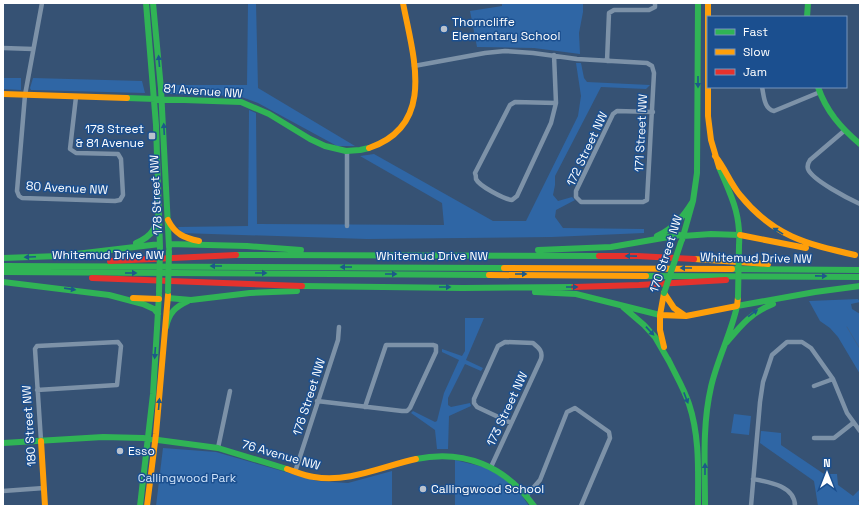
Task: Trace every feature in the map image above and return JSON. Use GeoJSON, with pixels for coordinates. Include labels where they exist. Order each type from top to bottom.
{"type":"FeatureCollection","features":[{"type":"Feature","properties":{"kind":"main road","name":"178 Street NW"},"geometry":{"type":"LineString","coordinates":[[140,506],[153,394],[159,299],[160,247],[159,99],[146,3]]}},
{"type":"Feature","properties":{"kind":"main road","name":"178 Street NW"},"geometry":{"type":"LineString","coordinates":[[147,506],[166,327],[169,247],[153,3]]}},
{"type":"Feature","properties":{"kind":"main road"},"geometry":{"type":"LineString","coordinates":[[403,3],[414,66]]}},
{"type":"Feature","properties":{"kind":"main road","name":"170 Street NW"},"geometry":{"type":"LineString","coordinates":[[698,3],[698,158],[696,187],[682,239],[664,293],[660,315],[662,341],[670,363],[685,394],[695,427],[698,461],[698,506]]}},
{"type":"Feature","properties":{"kind":"main road"},"geometry":{"type":"LineString","coordinates":[[708,3],[708,16]]}},
{"type":"Feature","properties":{"kind":"main road"},"geometry":{"type":"LineString","coordinates":[[807,16],[808,3]]}},
{"type":"Feature","properties":{"kind":"main road","name":"81 Avenue NW"},"geometry":{"type":"LineString","coordinates":[[3,94],[241,102],[269,114],[325,146],[347,151],[361,150],[375,146],[392,136],[406,122],[414,102],[416,84],[414,66]]}},
{"type":"Feature","properties":{"kind":"main road"},"geometry":{"type":"LineString","coordinates":[[705,506],[705,431],[707,404],[711,386],[733,326],[738,298],[740,246],[738,214],[715,156],[709,133],[708,88]]}},
{"type":"Feature","properties":{"kind":"main road"},"geometry":{"type":"LineString","coordinates":[[819,90],[828,110],[844,130],[860,144]]}},
{"type":"Feature","properties":{"kind":"main road"},"geometry":{"type":"LineString","coordinates":[[715,156],[722,164],[732,184],[744,200],[762,220],[774,229],[790,238],[809,245],[857,255]]}},
{"type":"Feature","properties":{"kind":"main road"},"geometry":{"type":"LineString","coordinates":[[637,242],[659,235],[674,227],[683,219],[693,201]]}},
{"type":"Feature","properties":{"kind":"main road"},"geometry":{"type":"LineString","coordinates":[[125,247],[144,241],[154,232],[159,211]]}},
{"type":"Feature","properties":{"kind":"main road"},"geometry":{"type":"LineString","coordinates":[[168,220],[175,233],[181,237],[226,246]]}},
{"type":"Feature","properties":{"kind":"main road"},"geometry":{"type":"LineString","coordinates":[[489,255],[515,251],[611,247],[680,235],[682,239],[725,234],[740,235],[824,251],[857,255]]}},
{"type":"Feature","properties":{"kind":"main road"},"geometry":{"type":"LineString","coordinates":[[3,258],[30,258],[125,247],[226,246],[392,255]]}},
{"type":"Feature","properties":{"kind":"main road"},"geometry":{"type":"LineString","coordinates":[[69,266],[81,262],[188,256],[489,255],[637,256],[767,264],[795,269]]}},
{"type":"Feature","properties":{"kind":"main road","name":"Whitemud Drive NW"},"geometry":{"type":"LineString","coordinates":[[3,266],[860,270]]}},
{"type":"Feature","properties":{"kind":"main road","name":"Whitemud Drive NW"},"geometry":{"type":"LineString","coordinates":[[3,272],[860,277]]}},
{"type":"Feature","properties":{"kind":"main road"},"geometry":{"type":"LineString","coordinates":[[36,272],[64,276],[217,284],[378,287],[626,285],[754,279],[782,276]]}},
{"type":"Feature","properties":{"kind":"main road"},"geometry":{"type":"LineString","coordinates":[[3,282],[109,295],[191,300],[250,293],[378,287]]}},
{"type":"Feature","properties":{"kind":"main road"},"geometry":{"type":"LineString","coordinates":[[477,287],[576,294],[660,315],[686,316],[787,297],[860,286]]}},
{"type":"Feature","properties":{"kind":"main road"},"geometry":{"type":"LineString","coordinates":[[664,293],[672,307],[686,316]]}},
{"type":"Feature","properties":{"kind":"main road"},"geometry":{"type":"LineString","coordinates":[[109,295],[143,304],[154,309],[158,314]]}},
{"type":"Feature","properties":{"kind":"main road"},"geometry":{"type":"LineString","coordinates":[[728,342],[750,315],[759,309],[787,297]]}},
{"type":"Feature","properties":{"kind":"main road"},"geometry":{"type":"LineString","coordinates":[[166,327],[168,317],[172,311],[179,305],[191,300]]}},
{"type":"Feature","properties":{"kind":"main road"},"geometry":{"type":"LineString","coordinates":[[622,306],[644,325],[655,337],[670,363]]}},
{"type":"Feature","properties":{"kind":"main road","name":"76 Avenue NW"},"geometry":{"type":"LineString","coordinates":[[3,443],[111,436],[148,439],[218,448],[295,472],[320,478],[344,478],[418,458],[440,456],[462,457],[491,467],[512,480],[534,506]]}},
{"type":"Feature","properties":{"kind":"main road","name":"180 Street NW"},"geometry":{"type":"LineString","coordinates":[[41,441],[45,506]]}},
{"type":"Feature","properties":{"kind":"street"},"geometry":{"type":"LineString","coordinates":[[25,95],[42,3]]}},
{"type":"Feature","properties":{"kind":"street"},"geometry":{"type":"LineString","coordinates":[[414,66],[485,53],[505,51],[533,52],[607,61],[610,13],[614,10],[649,10],[655,5]]}},
{"type":"Feature","properties":{"kind":"street"},"geometry":{"type":"LineString","coordinates":[[3,48],[34,49]]}},
{"type":"Feature","properties":{"kind":"street"},"geometry":{"type":"LineString","coordinates":[[554,55],[556,103],[551,123],[517,196],[512,200],[506,199],[479,184],[476,179],[476,173],[510,105],[515,102],[556,103]]}},
{"type":"Feature","properties":{"kind":"street","name":"171 Street NW"},"geometry":{"type":"LineString","coordinates":[[607,61],[647,63],[652,66],[654,73],[653,112],[647,200]]}},
{"type":"Feature","properties":{"kind":"street"},"geometry":{"type":"LineString","coordinates":[[762,88],[767,107],[772,111],[778,111],[819,90]]}},
{"type":"Feature","properties":{"kind":"street","name":"80 Avenue NW"},"geometry":{"type":"LineString","coordinates":[[25,95],[17,191],[19,196],[22,198],[115,202],[120,200],[123,195],[121,159],[118,154],[76,153],[70,149],[76,97]]}},
{"type":"Feature","properties":{"kind":"street","name":"172 Street NW"},"geometry":{"type":"LineString","coordinates":[[647,200],[643,202],[581,202],[576,197],[576,191],[613,114],[617,111],[653,112]]}},
{"type":"Feature","properties":{"kind":"street"},"geometry":{"type":"LineString","coordinates":[[844,130],[810,160],[808,166],[810,172],[829,187],[860,204]]}},
{"type":"Feature","properties":{"kind":"street"},"geometry":{"type":"LineString","coordinates":[[347,151],[347,226]]}},
{"type":"Feature","properties":{"kind":"street","name":"176 Street NW"},"geometry":{"type":"LineString","coordinates":[[295,472],[338,340],[339,328]]}},
{"type":"Feature","properties":{"kind":"street","name":"180 Street NW"},"geometry":{"type":"LineString","coordinates":[[37,390],[117,385],[121,346],[118,342],[37,346],[34,349],[37,390],[41,441]]}},
{"type":"Feature","properties":{"kind":"street","name":"173 Street NW"},"geometry":{"type":"LineString","coordinates":[[491,467],[541,359],[542,355],[540,350],[532,343],[505,342],[498,346],[474,396],[475,404],[480,408],[511,423]]}},
{"type":"Feature","properties":{"kind":"street"},"geometry":{"type":"LineString","coordinates":[[751,506],[763,382],[772,355],[787,342],[802,342],[811,348],[833,379],[847,413],[860,431]]}},
{"type":"Feature","properties":{"kind":"street"},"geometry":{"type":"LineString","coordinates":[[317,401],[365,407],[407,411],[410,408],[436,352],[436,346],[386,345],[365,407]]}},
{"type":"Feature","properties":{"kind":"street"},"geometry":{"type":"LineString","coordinates":[[814,386],[833,379]]}},
{"type":"Feature","properties":{"kind":"street"},"geometry":{"type":"LineString","coordinates":[[218,448],[230,390]]}},
{"type":"Feature","properties":{"kind":"street"},"geometry":{"type":"LineString","coordinates":[[526,495],[540,480],[567,412],[575,408],[609,432],[610,438],[581,506]]}},
{"type":"Feature","properties":{"kind":"street"},"geometry":{"type":"LineString","coordinates":[[814,438],[834,438],[853,423]]}},
{"type":"Feature","properties":{"kind":"street"},"geometry":{"type":"LineString","coordinates":[[753,480],[774,483],[791,494],[795,500],[795,506]]}},
{"type":"Feature","properties":{"kind":"street"},"geometry":{"type":"LineString","coordinates":[[3,491],[44,488]]}},
{"type":"Feature","properties":{"kind":"green space"},"geometry":{"type":"Polygon","coordinates":[[[248,3],[256,3],[258,88],[355,146],[337,146],[258,103],[239,96],[170,94],[170,85],[247,85],[248,3]]]}},
{"type":"Feature","properties":{"kind":"green space"},"geometry":{"type":"Polygon","coordinates":[[[502,3],[583,3],[579,33],[580,54],[534,48],[477,47],[470,11],[502,6],[502,3]]]}},
{"type":"Feature","properties":{"kind":"green space"},"geometry":{"type":"Polygon","coordinates":[[[576,63],[581,63],[584,78],[587,82],[650,85],[646,89],[601,87],[555,176],[553,195],[558,201],[572,197],[575,200],[556,210],[555,217],[563,228],[644,229],[644,233],[552,237],[367,239],[181,233],[178,227],[248,226],[249,110],[256,113],[257,224],[444,225],[442,203],[360,156],[374,154],[493,221],[526,221],[578,116],[581,96],[576,63]]]}},
{"type":"Feature","properties":{"kind":"green space"},"geometry":{"type":"Polygon","coordinates":[[[3,78],[21,78],[21,90],[3,89],[3,78]]]}},
{"type":"Feature","properties":{"kind":"green space"},"geometry":{"type":"Polygon","coordinates":[[[33,78],[142,81],[145,93],[31,90],[30,88],[33,78]]]}},
{"type":"Feature","properties":{"kind":"green space"},"geometry":{"type":"Polygon","coordinates":[[[858,299],[860,302],[851,304],[852,309],[860,314],[860,374],[838,337],[830,328],[820,321],[809,301],[858,299]]]}},
{"type":"Feature","properties":{"kind":"green space"},"geometry":{"type":"Polygon","coordinates":[[[465,318],[484,318],[466,360],[483,368],[481,371],[465,364],[448,398],[448,405],[451,407],[470,403],[471,406],[449,416],[448,449],[437,449],[435,430],[411,413],[413,411],[435,422],[437,421],[444,393],[459,360],[442,352],[442,349],[462,356],[465,351],[465,318]]]}},
{"type":"Feature","properties":{"kind":"green space"},"geometry":{"type":"Polygon","coordinates":[[[734,414],[751,416],[749,435],[731,433],[734,414]]]}},
{"type":"Feature","properties":{"kind":"green space"},"geometry":{"type":"Polygon","coordinates":[[[761,431],[781,433],[781,445],[824,474],[837,474],[838,485],[853,496],[860,489],[860,498],[858,501],[860,502],[860,506],[818,506],[814,481],[760,443],[761,431]]]}},
{"type":"Feature","properties":{"kind":"green space","name":"Callingwood Park"},"geometry":{"type":"Polygon","coordinates":[[[163,448],[216,452],[317,481],[348,483],[392,471],[392,506],[156,506],[163,448]]]}},
{"type":"Feature","properties":{"kind":"green space"},"geometry":{"type":"Polygon","coordinates":[[[455,460],[488,468],[515,486],[529,506],[455,506],[455,460]]]}},
{"type":"Feature","properties":{"kind":"waterway"},"geometry":{"type":"LineString","coordinates":[[847,327],[860,349]]}},
{"type":"Feature","properties":{"kind":"traffic: fast"},"geometry":{"type":"LineString","coordinates":[[146,3],[156,125],[160,247]]}},
{"type":"Feature","properties":{"kind":"traffic: fast"},"geometry":{"type":"LineString","coordinates":[[153,3],[161,89],[169,247]]}},
{"type":"Feature","properties":{"kind":"traffic: fast"},"geometry":{"type":"LineString","coordinates":[[682,240],[693,201],[697,173],[698,3]]}},
{"type":"Feature","properties":{"kind":"traffic: fast"},"geometry":{"type":"LineString","coordinates":[[807,16],[808,3]]}},
{"type":"Feature","properties":{"kind":"traffic: fast"},"geometry":{"type":"LineString","coordinates":[[818,88],[825,104],[835,118],[860,144]]}},
{"type":"Feature","properties":{"kind":"traffic: fast"},"geometry":{"type":"LineString","coordinates":[[127,98],[241,102],[269,114],[310,139],[325,146],[346,151],[369,148]]}},
{"type":"Feature","properties":{"kind":"traffic: fast"},"geometry":{"type":"LineString","coordinates":[[719,167],[737,214],[739,246]]}},
{"type":"Feature","properties":{"kind":"traffic: fast"},"geometry":{"type":"LineString","coordinates":[[657,236],[678,222],[693,201]]}},
{"type":"Feature","properties":{"kind":"traffic: fast"},"geometry":{"type":"LineString","coordinates":[[136,243],[153,231],[157,222],[159,211]]}},
{"type":"Feature","properties":{"kind":"traffic: fast"},"geometry":{"type":"LineString","coordinates":[[683,236],[711,234],[740,235]]}},
{"type":"Feature","properties":{"kind":"traffic: fast"},"geometry":{"type":"LineString","coordinates":[[538,250],[611,247],[680,235],[683,236]]}},
{"type":"Feature","properties":{"kind":"traffic: fast"},"geometry":{"type":"LineString","coordinates":[[664,293],[681,242]]}},
{"type":"Feature","properties":{"kind":"traffic: fast"},"geometry":{"type":"LineString","coordinates":[[3,258],[59,256],[160,244]]}},
{"type":"Feature","properties":{"kind":"traffic: fast"},"geometry":{"type":"LineString","coordinates":[[169,244],[247,246],[301,250]]}},
{"type":"Feature","properties":{"kind":"traffic: fast"},"geometry":{"type":"LineString","coordinates":[[738,297],[739,246]]}},
{"type":"Feature","properties":{"kind":"traffic: fast"},"geometry":{"type":"LineString","coordinates":[[159,292],[160,249]]}},
{"type":"Feature","properties":{"kind":"traffic: fast"},"geometry":{"type":"LineString","coordinates":[[168,291],[169,251]]}},
{"type":"Feature","properties":{"kind":"traffic: fast"},"geometry":{"type":"LineString","coordinates":[[236,255],[599,256]]}},
{"type":"Feature","properties":{"kind":"traffic: fast"},"geometry":{"type":"LineString","coordinates":[[3,266],[504,268]]}},
{"type":"Feature","properties":{"kind":"traffic: fast"},"geometry":{"type":"LineString","coordinates":[[732,269],[860,270]]}},
{"type":"Feature","properties":{"kind":"traffic: fast"},"geometry":{"type":"LineString","coordinates":[[3,272],[489,275]]}},
{"type":"Feature","properties":{"kind":"traffic: fast"},"geometry":{"type":"LineString","coordinates":[[646,276],[860,277]]}},
{"type":"Feature","properties":{"kind":"traffic: fast"},"geometry":{"type":"LineString","coordinates":[[3,282],[109,295],[143,304],[154,309],[158,314]]}},
{"type":"Feature","properties":{"kind":"traffic: fast"},"geometry":{"type":"LineString","coordinates":[[302,286],[463,288],[574,287]]}},
{"type":"Feature","properties":{"kind":"traffic: fast"},"geometry":{"type":"LineString","coordinates":[[737,306],[815,292],[860,286]]}},
{"type":"Feature","properties":{"kind":"traffic: fast"},"geometry":{"type":"LineString","coordinates":[[168,298],[191,300],[250,293],[297,291]]}},
{"type":"Feature","properties":{"kind":"traffic: fast"},"geometry":{"type":"LineString","coordinates":[[535,292],[576,294],[660,315]]}},
{"type":"Feature","properties":{"kind":"traffic: fast"},"geometry":{"type":"LineString","coordinates":[[140,506],[153,394],[159,295]]}},
{"type":"Feature","properties":{"kind":"traffic: fast"},"geometry":{"type":"LineString","coordinates":[[166,327],[173,311],[188,301]]}},
{"type":"Feature","properties":{"kind":"traffic: fast"},"geometry":{"type":"LineString","coordinates":[[727,342],[753,315],[765,307],[773,304]]}},
{"type":"Feature","properties":{"kind":"traffic: fast"},"geometry":{"type":"LineString","coordinates":[[705,506],[705,446],[708,402],[717,367],[737,306]]}},
{"type":"Feature","properties":{"kind":"traffic: fast"},"geometry":{"type":"LineString","coordinates":[[623,307],[644,325],[655,337],[670,363]]}},
{"type":"Feature","properties":{"kind":"traffic: fast"},"geometry":{"type":"LineString","coordinates":[[668,359],[685,392],[693,416],[698,455],[698,506]]}},
{"type":"Feature","properties":{"kind":"traffic: fast"},"geometry":{"type":"LineString","coordinates":[[3,443],[103,437],[143,438],[218,448],[287,469]]}},
{"type":"Feature","properties":{"kind":"traffic: fast"},"geometry":{"type":"LineString","coordinates":[[416,459],[451,456],[482,464],[497,471],[510,480],[523,492],[534,506]]}},
{"type":"Feature","properties":{"kind":"traffic: slow"},"geometry":{"type":"LineString","coordinates":[[369,148],[390,137],[404,123],[412,106],[415,87],[415,66],[403,3]]}},
{"type":"Feature","properties":{"kind":"traffic: slow"},"geometry":{"type":"LineString","coordinates":[[708,3],[708,16]]}},
{"type":"Feature","properties":{"kind":"traffic: slow"},"geometry":{"type":"LineString","coordinates":[[708,88],[708,116],[711,140],[719,167]]}},
{"type":"Feature","properties":{"kind":"traffic: slow"},"geometry":{"type":"LineString","coordinates":[[3,94],[127,98]]}},
{"type":"Feature","properties":{"kind":"traffic: slow"},"geometry":{"type":"LineString","coordinates":[[715,156],[740,195],[752,209],[765,220],[778,229],[806,242],[855,255]]}},
{"type":"Feature","properties":{"kind":"traffic: slow"},"geometry":{"type":"LineString","coordinates":[[168,220],[180,235],[199,241]]}},
{"type":"Feature","properties":{"kind":"traffic: slow"},"geometry":{"type":"LineString","coordinates":[[740,235],[806,248]]}},
{"type":"Feature","properties":{"kind":"traffic: slow"},"geometry":{"type":"LineString","coordinates":[[694,259],[768,264]]}},
{"type":"Feature","properties":{"kind":"traffic: slow"},"geometry":{"type":"LineString","coordinates":[[504,268],[732,269]]}},
{"type":"Feature","properties":{"kind":"traffic: slow"},"geometry":{"type":"LineString","coordinates":[[489,275],[646,276]]}},
{"type":"Feature","properties":{"kind":"traffic: slow"},"geometry":{"type":"LineString","coordinates":[[664,293],[660,315],[686,316],[737,306],[738,297]]}},
{"type":"Feature","properties":{"kind":"traffic: slow"},"geometry":{"type":"LineString","coordinates":[[664,293],[674,308],[684,315]]}},
{"type":"Feature","properties":{"kind":"traffic: slow"},"geometry":{"type":"LineString","coordinates":[[147,506],[156,434],[168,295]]}},
{"type":"Feature","properties":{"kind":"traffic: slow"},"geometry":{"type":"LineString","coordinates":[[133,298],[159,299]]}},
{"type":"Feature","properties":{"kind":"traffic: slow"},"geometry":{"type":"LineString","coordinates":[[660,315],[660,330],[664,347]]}},
{"type":"Feature","properties":{"kind":"traffic: slow"},"geometry":{"type":"LineString","coordinates":[[41,441],[45,506]]}},
{"type":"Feature","properties":{"kind":"traffic: slow"},"geometry":{"type":"LineString","coordinates":[[287,469],[311,476],[340,478],[366,473],[416,459]]}},
{"type":"Feature","properties":{"kind":"traffic: jam"},"geometry":{"type":"LineString","coordinates":[[110,261],[236,255]]}},
{"type":"Feature","properties":{"kind":"traffic: jam"},"geometry":{"type":"LineString","coordinates":[[599,256],[694,259]]}},
{"type":"Feature","properties":{"kind":"traffic: jam"},"geometry":{"type":"LineString","coordinates":[[92,278],[302,286]]}},
{"type":"Feature","properties":{"kind":"traffic: jam"},"geometry":{"type":"LineString","coordinates":[[574,287],[726,280]]}},
{"type":"Feature","properties":{"kind":"place","name":"Thorncliffe Elementary School"},"geometry":{"type":"Point","coordinates":[444,29]}},
{"type":"Feature","properties":{"kind":"place","name":"178 Street & 81 Avenue"},"geometry":{"type":"Point","coordinates":[152,136]}},
{"type":"Feature","properties":{"kind":"place","name":"Esso"},"geometry":{"type":"Point","coordinates":[120,451]}},
{"type":"Feature","properties":{"kind":"place","name":"Callingwood School"},"geometry":{"type":"Point","coordinates":[423,489]}}]}
